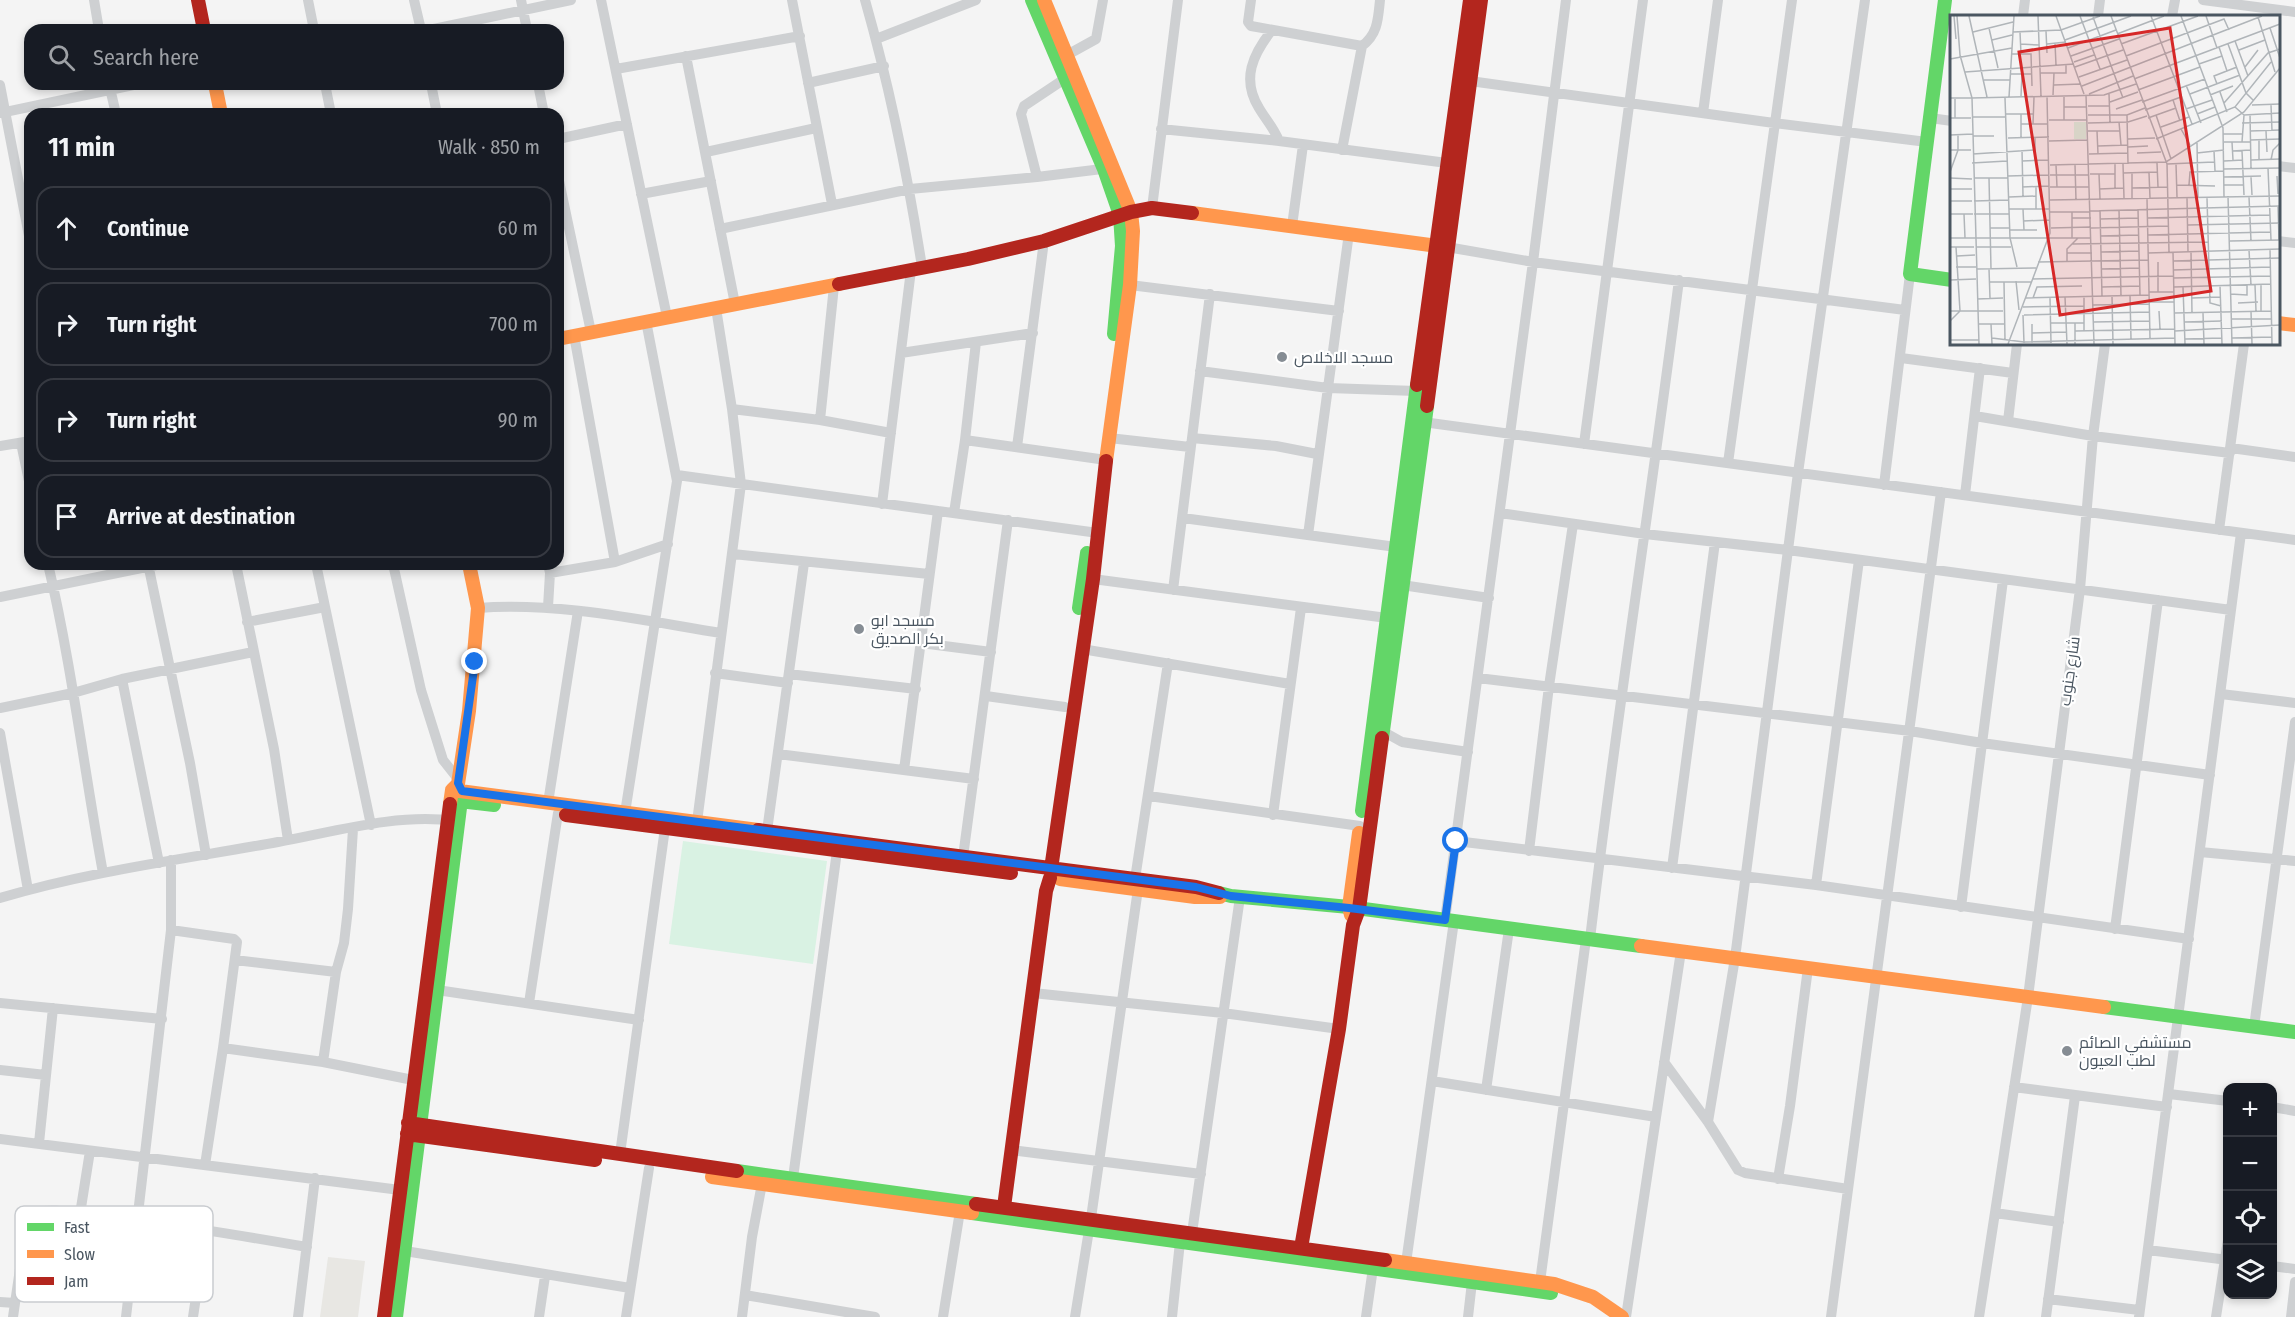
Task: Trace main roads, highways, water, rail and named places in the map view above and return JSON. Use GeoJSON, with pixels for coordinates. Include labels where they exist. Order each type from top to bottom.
{"type":"FeatureCollection","features":[{"type":"Feature","properties":{"kind":"place","name":"مسجد الاخلاص"},"geometry":{"type":"Point","coordinates":[1282,357]}},
{"type":"Feature","properties":{"kind":"place","name":"مسجد ابو بكر الصديق"},"geometry":{"type":"Point","coordinates":[859,629]}},
{"type":"Feature","properties":{"kind":"place","name":"مستشفي الصائم لطب العيون"},"geometry":{"type":"Point","coordinates":[2067,1051]}}]}
